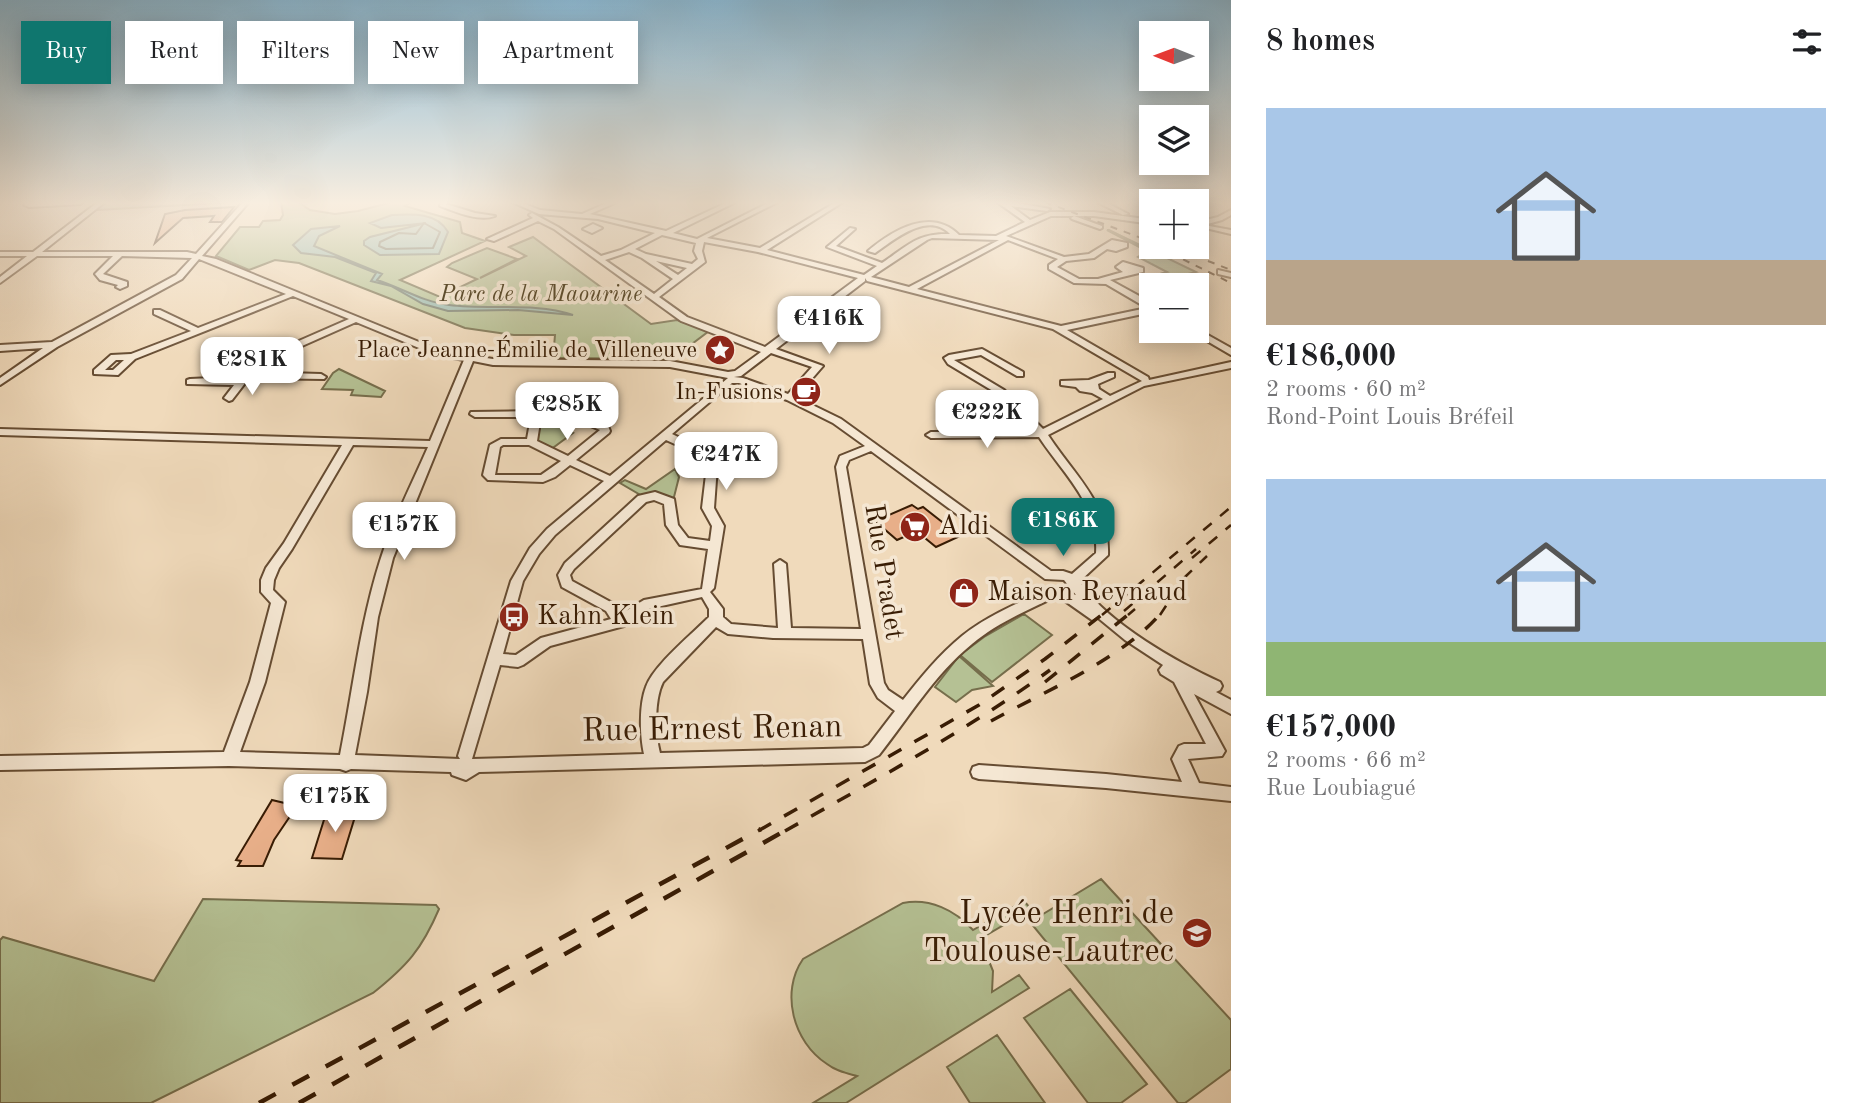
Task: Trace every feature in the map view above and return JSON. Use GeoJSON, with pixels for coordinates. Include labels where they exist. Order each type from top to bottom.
{"type":"FeatureCollection","features":[{"type":"Feature","properties":{"kind":"street"},"geometry":{"type":"LineString","coordinates":[[0,254],[80,253]]}},
{"type":"Feature","properties":{"kind":"street"},"geometry":{"type":"LineString","coordinates":[[120,288],[124,284],[103,278],[99,274],[121,253]]}},
{"type":"Feature","properties":{"kind":"street"},"geometry":{"type":"LineString","coordinates":[[149,253],[197,257],[426,349],[469,360],[508,363],[670,364],[734,377],[790,398],[826,414],[1049,576],[1063,575],[1074,590],[1178,675],[1231,708]]}},
{"type":"Feature","properties":{"kind":"street"},"geometry":{"type":"LineString","coordinates":[[0,382],[54,345],[179,276],[200,253]]}},
{"type":"Feature","properties":{"kind":"street"},"geometry":{"type":"LineString","coordinates":[[591,253],[684,319],[818,366],[790,398]]}},
{"type":"Feature","properties":{"kind":"street"},"geometry":{"type":"LineString","coordinates":[[599,259],[618,253]]}},
{"type":"Feature","properties":{"kind":"street"},"geometry":{"type":"LineString","coordinates":[[638,253],[679,279]]}},
{"type":"Feature","properties":{"kind":"street"},"geometry":{"type":"LineString","coordinates":[[653,298],[694,267],[703,258],[700,253]]}},
{"type":"Feature","properties":{"kind":"street"},"geometry":{"type":"LineString","coordinates":[[770,253],[1060,329],[1147,379],[1173,379],[1231,365]]}},
{"type":"Feature","properties":{"kind":"street"},"geometry":{"type":"LineString","coordinates":[[849,253],[882,265]]}},
{"type":"Feature","properties":{"kind":"street"},"geometry":{"type":"LineString","coordinates":[[466,762],[517,582],[527,562],[551,532],[768,349],[900,253]]}},
{"type":"Feature","properties":{"kind":"street"},"geometry":{"type":"LineString","coordinates":[[910,289],[974,253]]}},
{"type":"Feature","properties":{"kind":"street"},"geometry":{"type":"LineString","coordinates":[[1046,253],[1062,260]]}},
{"type":"Feature","properties":{"kind":"street"},"geometry":{"type":"LineString","coordinates":[[1096,253],[1062,260],[1052,267],[1069,279],[1080,281],[1101,280],[1130,273]]}},
{"type":"Feature","properties":{"kind":"street"},"geometry":{"type":"LineString","coordinates":[[0,281],[34,254]]}},
{"type":"Feature","properties":{"kind":"street"},"geometry":{"type":"LineString","coordinates":[[644,256],[694,267]]}},
{"type":"Feature","properties":{"kind":"street"},"geometry":{"type":"LineString","coordinates":[[1221,272],[1231,275]]}},
{"type":"Feature","properties":{"kind":"street"},"geometry":{"type":"LineString","coordinates":[[1101,280],[1139,301]]}},
{"type":"Feature","properties":{"kind":"street"},"geometry":{"type":"LineString","coordinates":[[132,357],[292,294]]}},
{"type":"Feature","properties":{"kind":"street"},"geometry":{"type":"LineString","coordinates":[[1060,329],[1139,311]]}},
{"type":"Feature","properties":{"kind":"street"},"geometry":{"type":"LineString","coordinates":[[158,312],[198,331]]}},
{"type":"Feature","properties":{"kind":"street"},"geometry":{"type":"LineString","coordinates":[[229,398],[254,364],[354,320]]}},
{"type":"Feature","properties":{"kind":"street"},"geometry":{"type":"LineString","coordinates":[[1209,340],[1231,352]]}},
{"type":"Feature","properties":{"kind":"street"},"geometry":{"type":"LineString","coordinates":[[0,348],[54,345]]}},
{"type":"Feature","properties":{"kind":"street"},"geometry":{"type":"LineString","coordinates":[[215,381],[234,358],[254,364]]}},
{"type":"Feature","properties":{"kind":"street"},"geometry":{"type":"LineString","coordinates":[[346,764],[371,617],[387,558],[469,360]]}},
{"type":"Feature","properties":{"kind":"street"},"geometry":{"type":"LineString","coordinates":[[1020,374],[992,372],[1007,397],[1042,434],[1093,508],[1101,527],[1102,555],[1074,590],[1052,593],[1045,583],[1049,576]]}},
{"type":"Feature","properties":{"kind":"street"},"geometry":{"type":"LineString","coordinates":[[1067,387],[1086,386],[1111,375]]}},
{"type":"Feature","properties":{"kind":"street"},"geometry":{"type":"LineString","coordinates":[[190,382],[321,377]]}},
{"type":"Feature","properties":{"kind":"street"},"geometry":{"type":"LineString","coordinates":[[931,435],[1042,434],[1147,379]]}},
{"type":"Feature","properties":{"kind":"street"},"geometry":{"type":"LineString","coordinates":[[1086,386],[1111,400]]}},
{"type":"Feature","properties":{"kind":"street"},"geometry":{"type":"LineString","coordinates":[[475,414],[566,412],[604,428],[605,431],[569,461],[543,479],[492,478],[489,475],[495,445],[501,442],[532,442],[569,461],[612,481]]}},
{"type":"Feature","properties":{"kind":"street"},"geometry":{"type":"LineString","coordinates":[[532,442],[538,413]]}},
{"type":"Feature","properties":{"kind":"street"},"geometry":{"type":"LineString","coordinates":[[0,432],[434,444]]}},
{"type":"Feature","properties":{"kind":"street"},"geometry":{"type":"LineString","coordinates":[[654,761],[648,736],[652,689],[658,678],[716,619],[716,609],[705,592],[718,526],[708,508],[712,469],[709,460],[701,452],[665,435]]}},
{"type":"Feature","properties":{"kind":"street"},"geometry":{"type":"LineString","coordinates":[[229,759],[243,728],[274,622],[278,602],[267,592],[268,578],[276,558],[288,546],[349,442]]}},
{"type":"Feature","properties":{"kind":"street","name":"Rue Pradet"},"geometry":{"type":"LineString","coordinates":[[872,447],[844,458],[841,467],[880,690],[906,710]]}},
{"type":"Feature","properties":{"kind":"street"},"geometry":{"type":"LineString","coordinates":[[619,622],[611,608],[567,584],[564,575],[569,566],[642,499],[655,496],[670,502],[672,525],[684,542],[715,545]]}},
{"type":"Feature","properties":{"kind":"street"},"geometry":{"type":"LineString","coordinates":[[780,564],[785,632]]}},
{"type":"Feature","properties":{"kind":"street"},"geometry":{"type":"LineString","coordinates":[[495,659],[518,661],[546,642],[619,622],[643,605],[705,592]]}},
{"type":"Feature","properties":{"kind":"street","name":"Rue Ernest Renan"},"geometry":{"type":"LineString","coordinates":[[0,763],[229,759],[346,764],[860,756],[874,750],[937,671],[967,640],[1012,611],[1052,593]]}},
{"type":"Feature","properties":{"kind":"street"},"geometry":{"type":"LineString","coordinates":[[716,619],[727,629],[869,634]]}},
{"type":"Feature","properties":{"kind":"street"},"geometry":{"type":"LineString","coordinates":[[1178,675],[1215,686]]}},
{"type":"Feature","properties":{"kind":"street"},"geometry":{"type":"LineString","coordinates":[[1178,675],[1217,751],[1184,751],[1180,759],[1194,790]]}},
{"type":"Feature","properties":{"kind":"street"},"geometry":{"type":"LineString","coordinates":[[979,772],[1229,794]]}},
{"type":"Feature","properties":{"kind":"green space","name":"Parc de la Maourine"},"geometry":{"type":"Polygon","coordinates":[[[218,253],[458,253],[400,280],[440,297],[477,279],[447,267],[474,253],[502,253],[517,259],[480,278],[526,256],[521,253],[555,253],[651,324],[677,320],[709,331],[672,359],[553,358],[555,335],[514,335],[465,328],[299,263],[275,260],[249,270],[216,256],[218,253]]]}},
{"type":"Feature","properties":{"kind":"green space"},"geometry":{"type":"Polygon","coordinates":[[[1142,259],[1169,259],[1196,272],[1163,273],[1167,272],[1142,259]]]}},
{"type":"Feature","properties":{"kind":"green space"},"geometry":{"type":"Polygon","coordinates":[[[339,369],[385,391],[381,397],[351,395],[353,390],[322,389],[339,369]]]}},
{"type":"Feature","properties":{"kind":"green space"},"geometry":{"type":"Polygon","coordinates":[[[541,413],[547,413],[546,421],[573,433],[550,450],[537,443],[541,413]]]}},
{"type":"Feature","properties":{"kind":"green space"},"geometry":{"type":"Polygon","coordinates":[[[675,469],[679,477],[673,501],[644,497],[620,483],[625,480],[646,489],[675,469]]]}},
{"type":"Feature","properties":{"kind":"green space"},"geometry":{"type":"Polygon","coordinates":[[[1024,614],[1052,635],[992,682],[960,655],[984,637],[1024,614]]]}},
{"type":"Feature","properties":{"kind":"green space"},"geometry":{"type":"Polygon","coordinates":[[[959,656],[993,686],[972,690],[956,702],[935,687],[959,656]]]}},
{"type":"Feature","properties":{"kind":"green space"},"geometry":{"type":"Polygon","coordinates":[[[1101,879],[1231,1020],[1231,1069],[1185,1103],[1178,1103],[1030,922],[1101,879]]]}},
{"type":"Feature","properties":{"kind":"green space"},"geometry":{"type":"Polygon","coordinates":[[[203,899],[436,905],[439,909],[412,956],[373,993],[151,1103],[0,1103],[0,940],[3,937],[154,981],[203,899]]]}},
{"type":"Feature","properties":{"kind":"green space"},"geometry":{"type":"Polygon","coordinates":[[[1024,901],[1031,909],[980,939],[993,971],[992,992],[1019,975],[1029,988],[846,1103],[813,1103],[857,1076],[838,1070],[815,1055],[798,1030],[792,986],[803,959],[903,903],[923,902],[941,907],[973,930],[1024,901]]]}},
{"type":"Feature","properties":{"kind":"green space"},"geometry":{"type":"Polygon","coordinates":[[[1070,989],[1147,1084],[1121,1103],[1088,1103],[1024,1018],[1070,989]]]}},
{"type":"Feature","properties":{"kind":"green space"},"geometry":{"type":"Polygon","coordinates":[[[997,1035],[1045,1103],[970,1103],[947,1067],[997,1035]]]}},
{"type":"Feature","properties":{"kind":"water"},"geometry":{"type":"Polygon","coordinates":[[[305,253],[332,253],[382,274],[377,280],[439,303],[527,307],[573,315],[518,310],[448,311],[423,304],[391,286],[371,281],[376,273],[335,257],[305,253]]]}},
{"type":"Feature","properties":{"kind":"water"},"geometry":{"type":"Polygon","coordinates":[[[378,253],[439,253],[439,254],[378,253]]]}},
{"type":"Feature","properties":{"kind":"building","name":"Aldi"},"geometry":{"type":"Polygon","coordinates":[[[912,505],[918,509],[923,507],[960,536],[936,547],[920,534],[917,536],[913,533],[897,540],[875,521],[912,505]]]}},
{"type":"Feature","properties":{"kind":"building"},"geometry":{"type":"Polygon","coordinates":[[[272,800],[297,806],[274,840],[263,866],[238,866],[241,861],[236,860],[272,800]]]}},
{"type":"Feature","properties":{"kind":"building"},"geometry":{"type":"Polygon","coordinates":[[[328,807],[357,810],[342,859],[312,858],[328,807]]]}},
{"type":"Feature","properties":{"kind":"railway"},"geometry":{"type":"LineString","coordinates":[[1182,259],[1231,283]]}},
{"type":"Feature","properties":{"kind":"railway"},"geometry":{"type":"LineString","coordinates":[[1208,261],[1231,270]]}},
{"type":"Feature","properties":{"kind":"railway"},"geometry":{"type":"LineString","coordinates":[[1102,615],[1231,507]]}},
{"type":"Feature","properties":{"kind":"railway"},"geometry":{"type":"LineString","coordinates":[[1192,558],[1231,525]]}},
{"type":"Feature","properties":{"kind":"railway"},"geometry":{"type":"LineString","coordinates":[[1124,611],[1196,549]]}},
{"type":"Feature","properties":{"kind":"railway"},"geometry":{"type":"LineString","coordinates":[[1160,615],[1185,577],[1207,556]]}},
{"type":"Feature","properties":{"kind":"railway"},"geometry":{"type":"LineString","coordinates":[[1128,615],[1135,609]]}},
{"type":"Feature","properties":{"kind":"railway"},"geometry":{"type":"LineString","coordinates":[[758,831],[979,705],[1104,613]]}},
{"type":"Feature","properties":{"kind":"railway"},"geometry":{"type":"LineString","coordinates":[[1045,682],[1130,613]]}},
{"type":"Feature","properties":{"kind":"railway"},"geometry":{"type":"LineString","coordinates":[[991,721],[1104,660],[1144,630],[1161,613]]}},
{"type":"Feature","properties":{"kind":"railway"},"geometry":{"type":"LineString","coordinates":[[785,831],[953,734],[1050,670]]}},
{"type":"Feature","properties":{"kind":"railway"},"geometry":{"type":"LineString","coordinates":[[259,1103],[761,829]]}},
{"type":"Feature","properties":{"kind":"railway"},"geometry":{"type":"LineString","coordinates":[[299,1103],[788,829]]}},
{"type":"Feature","properties":{"kind":"place","name":"Place Jeanne-Émilie de Villeneuve"},"geometry":{"type":"Point","coordinates":[720,350]}},
{"type":"Feature","properties":{"kind":"place","name":"In-Fusions"},"geometry":{"type":"Point","coordinates":[806,392]}},
{"type":"Feature","properties":{"kind":"place","name":"Aldi"},"geometry":{"type":"Point","coordinates":[915,527]}},
{"type":"Feature","properties":{"kind":"place","name":"Maison Reynaud"},"geometry":{"type":"Point","coordinates":[964,593]}},
{"type":"Feature","properties":{"kind":"place","name":"Kahn Klein"},"geometry":{"type":"Point","coordinates":[514,617]}},
{"type":"Feature","properties":{"kind":"place","name":"Lycée Henri de Toulouse-Lautrec"},"geometry":{"type":"Point","coordinates":[1197,933]}}]}
